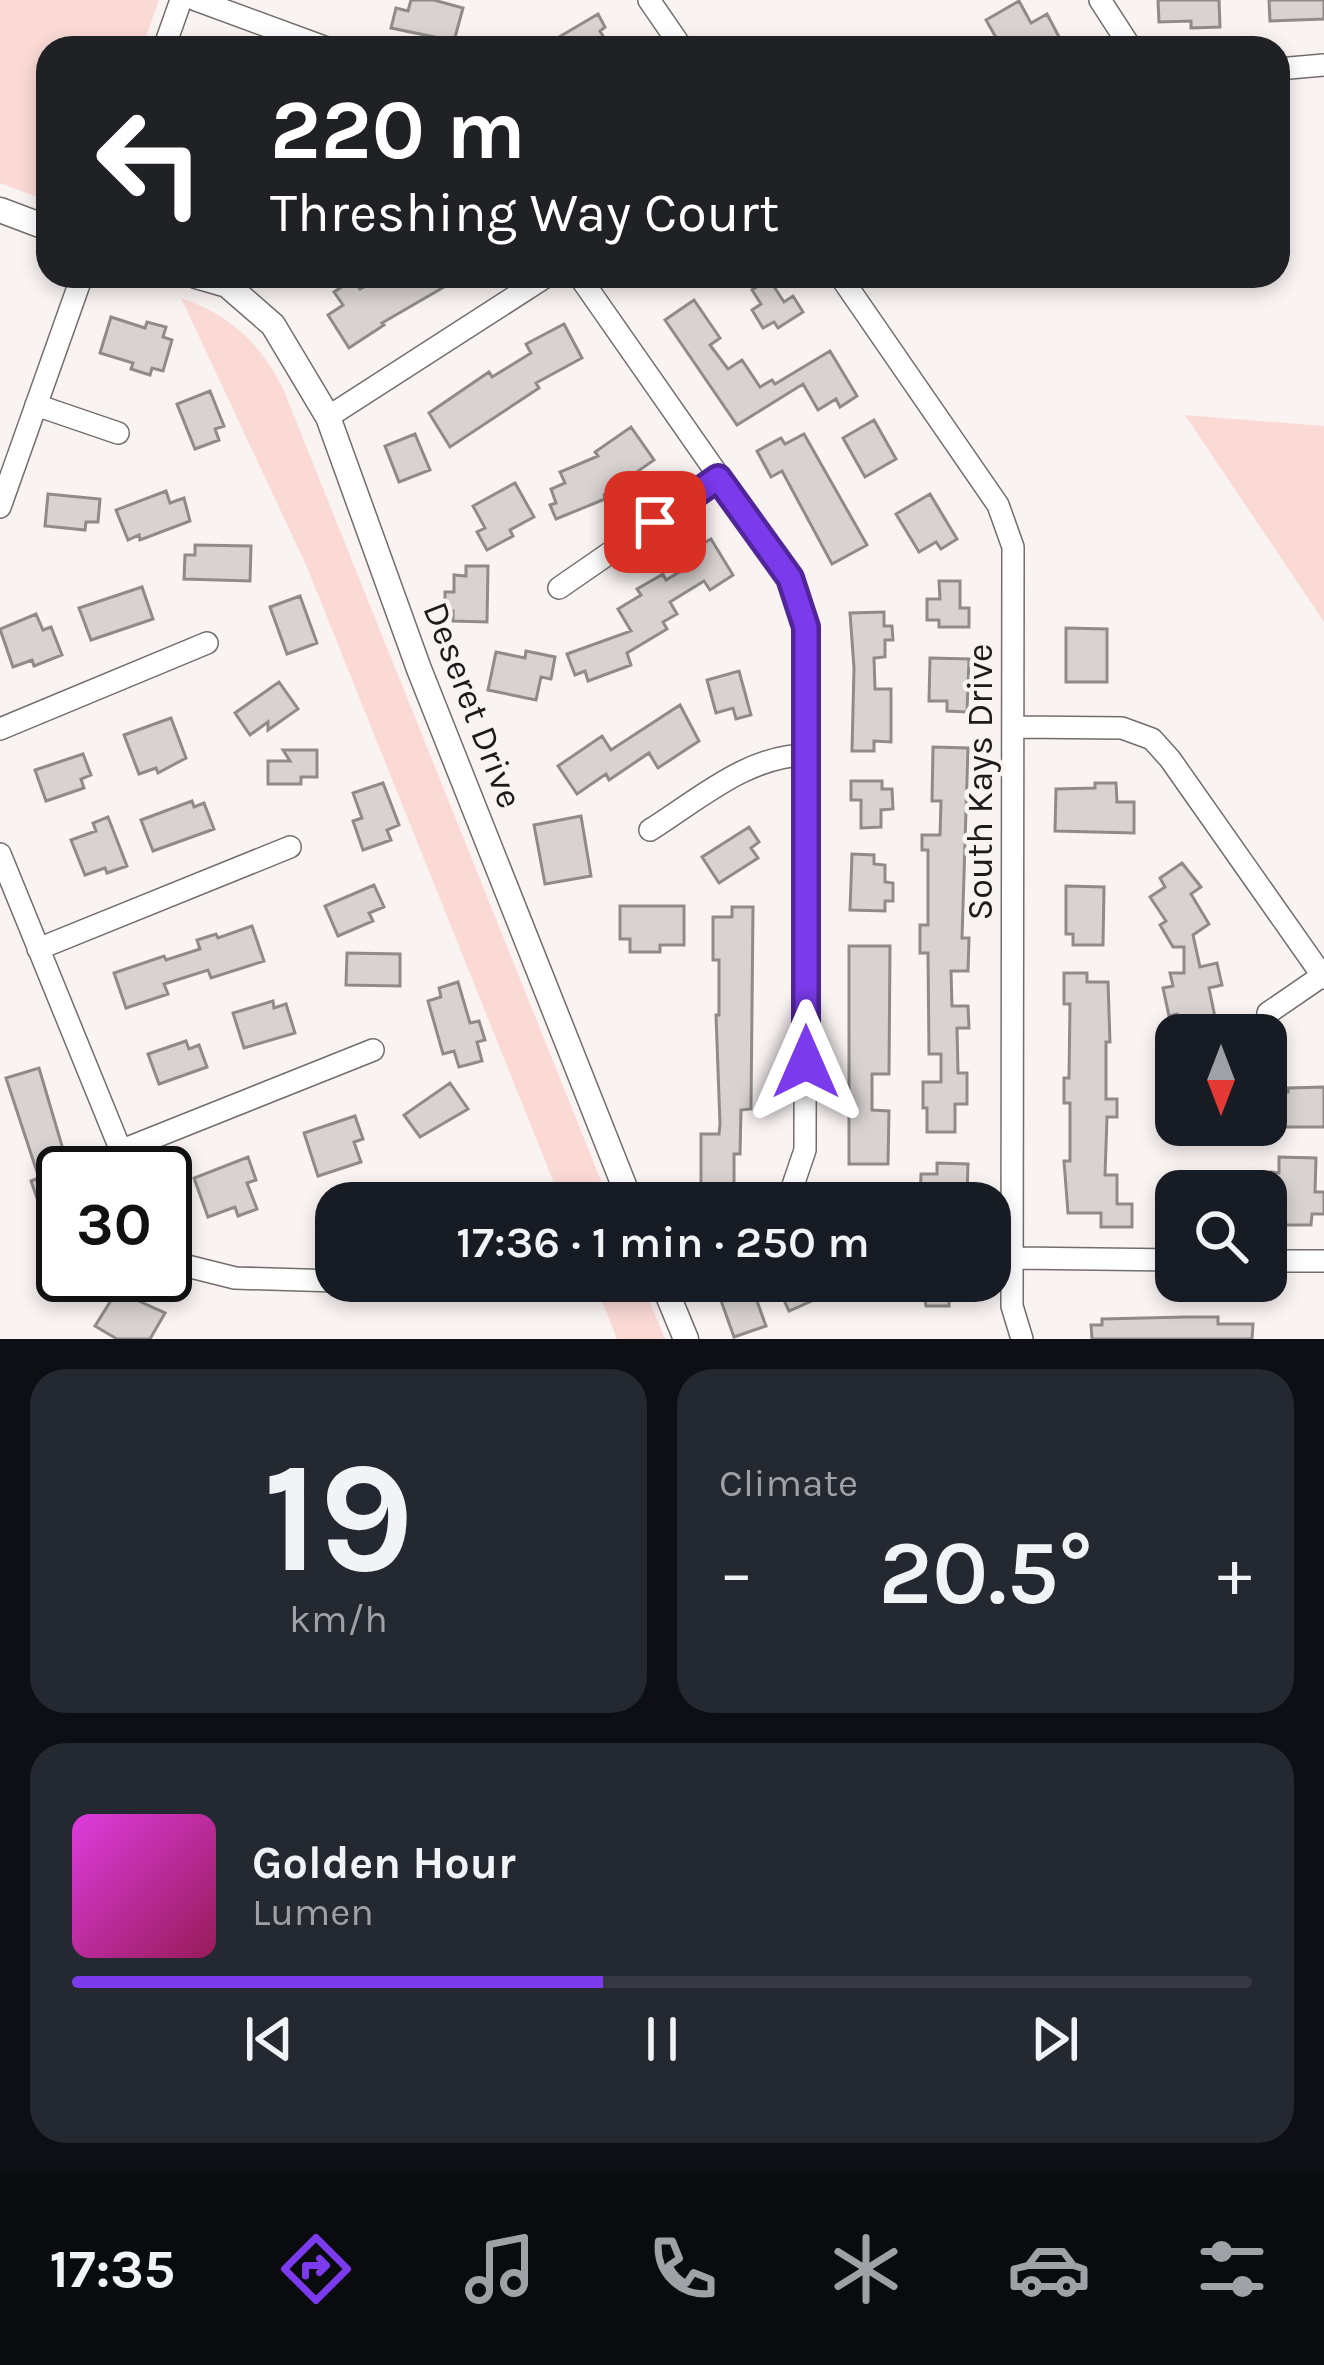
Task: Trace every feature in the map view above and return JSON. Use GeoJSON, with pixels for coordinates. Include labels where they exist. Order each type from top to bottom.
{"type":"FeatureCollection","features":[{"type":"Feature","properties":{"kind":"street"},"geometry":{"type":"LineString","coordinates":[[168,36],[181,0]]}},
{"type":"Feature","properties":{"kind":"street"},"geometry":{"type":"LineString","coordinates":[[196,0],[292,36]]}},
{"type":"Feature","properties":{"kind":"street"},"geometry":{"type":"LineString","coordinates":[[649,0],[674,36]]}},
{"type":"Feature","properties":{"kind":"street"},"geometry":{"type":"LineString","coordinates":[[1100,0],[1123,36]]}},
{"type":"Feature","properties":{"kind":"street"},"geometry":{"type":"LineString","coordinates":[[1290,68],[1324,65]]}},
{"type":"Feature","properties":{"kind":"street"},"geometry":{"type":"LineString","coordinates":[[0,210],[36,224]]}},
{"type":"Feature","properties":{"kind":"street"},"geometry":{"type":"LineString","coordinates":[[0,507],[78,288]]}},
{"type":"Feature","properties":{"kind":"street","name":"Deseret Drive"},"geometry":{"type":"LineString","coordinates":[[230,288],[273,325],[328,417],[419,669],[623,1182]]}},
{"type":"Feature","properties":{"kind":"street"},"geometry":{"type":"LineString","coordinates":[[328,417],[528,288]]}},
{"type":"Feature","properties":{"kind":"street"},"geometry":{"type":"LineString","coordinates":[[587,288],[790,578],[806,627],[805,1150],[794,1182]]}},
{"type":"Feature","properties":{"kind":"street","name":"South Kays Drive"},"geometry":{"type":"LineString","coordinates":[[848,288],[998,505],[1013,547],[1012,1306],[1022,1339]]}},
{"type":"Feature","properties":{"kind":"street"},"geometry":{"type":"LineString","coordinates":[[36,405],[118,433]]}},
{"type":"Feature","properties":{"kind":"street"},"geometry":{"type":"LineString","coordinates":[[559,588],[718,478]]}},
{"type":"Feature","properties":{"kind":"street"},"geometry":{"type":"LineString","coordinates":[[0,729],[207,643]]}},
{"type":"Feature","properties":{"kind":"street"},"geometry":{"type":"LineString","coordinates":[[1013,727],[1122,728],[1152,740],[1170,759],[1323,977],[1268,1013]]}},
{"type":"Feature","properties":{"kind":"street"},"geometry":{"type":"LineString","coordinates":[[650,830],[752,765],[784,755],[807,755]]}},
{"type":"Feature","properties":{"kind":"street"},"geometry":{"type":"LineString","coordinates":[[38,949],[290,847]]}},
{"type":"Feature","properties":{"kind":"street"},"geometry":{"type":"LineString","coordinates":[[0,854],[119,1146]]}},
{"type":"Feature","properties":{"kind":"street"},"geometry":{"type":"LineString","coordinates":[[133,1146],[373,1050]]}},
{"type":"Feature","properties":{"kind":"street"},"geometry":{"type":"LineString","coordinates":[[1012,1258],[1155,1260]]}},
{"type":"Feature","properties":{"kind":"street"},"geometry":{"type":"LineString","coordinates":[[1287,1261],[1324,1261]]}},
{"type":"Feature","properties":{"kind":"street"},"geometry":{"type":"LineString","coordinates":[[192,1267],[235,1278],[315,1280]]}},
{"type":"Feature","properties":{"kind":"street"},"geometry":{"type":"LineString","coordinates":[[671,1302],[686,1339]]}},
{"type":"Feature","properties":{"kind":"shaded area"},"geometry":{"type":"Polygon","coordinates":[[[0,0],[159,0],[146,36],[36,36],[36,196],[0,183],[0,0]]]}},
{"type":"Feature","properties":{"kind":"shaded area"},"geometry":{"type":"Polygon","coordinates":[[[181,298],[215,313],[243,333],[284,391],[602,1182],[554,1182],[306,565],[181,298]]]}},
{"type":"Feature","properties":{"kind":"shaded area"},"geometry":{"type":"Polygon","coordinates":[[[1185,415],[1324,426],[1324,622],[1185,415]]]}},
{"type":"Feature","properties":{"kind":"shaded area"},"geometry":{"type":"Polygon","coordinates":[[[602,1302],[650,1302],[665,1339],[617,1339],[602,1302]]]}},
{"type":"Feature","properties":{"kind":"building"},"geometry":{"type":"Polygon","coordinates":[[[411,0],[463,8],[455,36],[391,28],[396,8],[408,11],[411,0]]]}},
{"type":"Feature","properties":{"kind":"building"},"geometry":{"type":"Polygon","coordinates":[[[1158,0],[1219,0],[1220,27],[1191,28],[1191,21],[1159,22],[1158,0]]]}},
{"type":"Feature","properties":{"kind":"building"},"geometry":{"type":"Polygon","coordinates":[[[1269,0],[1324,0],[1324,19],[1270,21],[1269,0]]]}},
{"type":"Feature","properties":{"kind":"building"},"geometry":{"type":"Polygon","coordinates":[[[1019,1],[1031,23],[1047,14],[1059,36],[995,36],[986,20],[1019,1]]]}},
{"type":"Feature","properties":{"kind":"building"},"geometry":{"type":"Polygon","coordinates":[[[598,14],[605,27],[600,31],[603,36],[561,36],[598,14]]]}},
{"type":"Feature","properties":{"kind":"building"},"geometry":{"type":"Polygon","coordinates":[[[442,288],[349,348],[328,315],[343,305],[334,292],[442,288]]]}},
{"type":"Feature","properties":{"kind":"building"},"geometry":{"type":"Polygon","coordinates":[[[775,288],[784,302],[793,296],[803,312],[778,328],[774,322],[763,328],[752,310],[761,304],[752,290],[775,288]]]}},
{"type":"Feature","properties":{"kind":"building"},"geometry":{"type":"Polygon","coordinates":[[[694,300],[720,338],[710,345],[728,369],[742,360],[760,387],[772,380],[775,384],[830,351],[857,396],[840,407],[836,399],[818,410],[803,384],[737,425],[665,320],[694,300]]]}},
{"type":"Feature","properties":{"kind":"building"},"geometry":{"type":"Polygon","coordinates":[[[111,317],[145,328],[147,322],[166,327],[163,337],[172,340],[163,371],[152,368],[150,375],[131,369],[133,363],[100,353],[111,317]]]}},
{"type":"Feature","properties":{"kind":"building"},"geometry":{"type":"Polygon","coordinates":[[[564,324],[582,358],[536,383],[539,388],[450,447],[429,413],[489,372],[492,377],[531,353],[526,344],[564,324]]]}},
{"type":"Feature","properties":{"kind":"building"},"geometry":{"type":"Polygon","coordinates":[[[210,391],[224,426],[215,429],[219,440],[195,449],[177,404],[210,391]]]}},
{"type":"Feature","properties":{"kind":"building"},"geometry":{"type":"Polygon","coordinates":[[[874,420],[896,459],[865,477],[843,438],[874,420]]]}},
{"type":"Feature","properties":{"kind":"building"},"geometry":{"type":"Polygon","coordinates":[[[631,427],[654,460],[604,495],[605,499],[556,519],[550,505],[556,503],[551,489],[565,483],[560,472],[598,456],[595,452],[631,427]]]}},
{"type":"Feature","properties":{"kind":"building"},"geometry":{"type":"Polygon","coordinates":[[[415,434],[430,470],[399,482],[385,446],[415,434]]]}},
{"type":"Feature","properties":{"kind":"building"},"geometry":{"type":"Polygon","coordinates":[[[804,434],[867,545],[832,564],[782,471],[771,477],[757,451],[781,438],[785,444],[804,434]]]}},
{"type":"Feature","properties":{"kind":"building"},"geometry":{"type":"Polygon","coordinates":[[[515,483],[534,517],[487,550],[477,532],[485,528],[473,506],[515,483]]]}},
{"type":"Feature","properties":{"kind":"building"},"geometry":{"type":"Polygon","coordinates":[[[166,491],[170,503],[184,498],[190,521],[128,540],[116,510],[166,491]]]}},
{"type":"Feature","properties":{"kind":"building"},"geometry":{"type":"Polygon","coordinates":[[[48,494],[100,499],[98,522],[86,522],[85,530],[45,526],[48,494]]]}},
{"type":"Feature","properties":{"kind":"building"},"geometry":{"type":"Polygon","coordinates":[[[930,494],[957,539],[941,549],[936,542],[919,552],[896,514],[930,494]]]}},
{"type":"Feature","properties":{"kind":"building"},"geometry":{"type":"Polygon","coordinates":[[[711,539],[733,575],[710,590],[704,581],[670,602],[677,614],[663,622],[667,629],[627,653],[631,665],[588,681],[585,671],[575,675],[567,654],[631,631],[618,609],[641,595],[637,589],[663,574],[666,580],[702,558],[695,548],[711,539]]]}},
{"type":"Feature","properties":{"kind":"building"},"geometry":{"type":"Polygon","coordinates":[[[195,545],[251,546],[250,581],[184,579],[185,555],[195,555],[195,545]]]}},
{"type":"Feature","properties":{"kind":"building"},"geometry":{"type":"Polygon","coordinates":[[[466,566],[488,566],[487,622],[453,621],[453,611],[445,611],[445,592],[454,592],[454,575],[466,576],[466,566]]]}},
{"type":"Feature","properties":{"kind":"building"},"geometry":{"type":"Polygon","coordinates":[[[939,581],[960,581],[960,608],[969,608],[969,627],[939,627],[939,620],[927,620],[927,599],[940,599],[939,581]]]}},
{"type":"Feature","properties":{"kind":"building"},"geometry":{"type":"Polygon","coordinates":[[[142,587],[153,619],[91,640],[79,608],[142,587]]]}},
{"type":"Feature","properties":{"kind":"building"},"geometry":{"type":"Polygon","coordinates":[[[300,596],[317,643],[287,654],[270,607],[300,596]]]}},
{"type":"Feature","properties":{"kind":"building"},"geometry":{"type":"Polygon","coordinates":[[[884,612],[884,626],[892,626],[893,640],[885,640],[885,657],[874,658],[875,689],[891,689],[891,742],[874,741],[874,751],[852,751],[850,613],[884,612]]]}},
{"type":"Feature","properties":{"kind":"building"},"geometry":{"type":"Polygon","coordinates":[[[36,614],[43,630],[51,627],[62,655],[34,666],[32,660],[13,667],[0,629],[36,614]]]}},
{"type":"Feature","properties":{"kind":"building"},"geometry":{"type":"Polygon","coordinates":[[[1066,628],[1107,629],[1107,682],[1066,682],[1066,628]]]}},
{"type":"Feature","properties":{"kind":"building"},"geometry":{"type":"Polygon","coordinates":[[[526,651],[555,657],[551,679],[541,677],[536,700],[488,690],[496,652],[525,658],[526,651]]]}},
{"type":"Feature","properties":{"kind":"building"},"geometry":{"type":"Polygon","coordinates":[[[930,658],[969,659],[967,712],[947,711],[947,701],[929,701],[930,658]]]}},
{"type":"Feature","properties":{"kind":"building"},"geometry":{"type":"Polygon","coordinates":[[[739,671],[751,715],[736,719],[733,708],[716,713],[707,680],[739,671]]]}},
{"type":"Feature","properties":{"kind":"building"},"geometry":{"type":"Polygon","coordinates":[[[279,682],[298,709],[268,730],[268,722],[250,735],[235,713],[279,682]]]}},
{"type":"Feature","properties":{"kind":"building"},"geometry":{"type":"Polygon","coordinates":[[[680,705],[699,741],[658,768],[649,753],[609,780],[606,774],[577,794],[558,766],[602,736],[611,750],[680,705]]]}},
{"type":"Feature","properties":{"kind":"building"},"geometry":{"type":"Polygon","coordinates":[[[171,718],[186,758],[158,773],[156,768],[139,774],[124,735],[171,718]]]}},
{"type":"Feature","properties":{"kind":"building"},"geometry":{"type":"Polygon","coordinates":[[[933,747],[968,748],[962,938],[969,938],[968,971],[951,971],[952,1006],[968,1006],[969,1028],[957,1028],[958,1073],[967,1073],[967,1104],[955,1104],[955,1132],[927,1132],[927,1108],[923,1108],[923,1082],[941,1082],[941,1054],[929,1054],[928,953],[920,953],[920,925],[928,925],[928,850],[922,850],[922,835],[940,835],[941,801],[932,801],[933,747]]]}},
{"type":"Feature","properties":{"kind":"building"},"geometry":{"type":"Polygon","coordinates":[[[283,750],[317,750],[317,777],[301,777],[301,784],[268,784],[268,761],[290,761],[283,750]]]}},
{"type":"Feature","properties":{"kind":"building"},"geometry":{"type":"Polygon","coordinates":[[[83,754],[91,775],[81,779],[84,788],[46,801],[35,770],[83,754]]]}},
{"type":"Feature","properties":{"kind":"building"},"geometry":{"type":"Polygon","coordinates":[[[851,781],[882,781],[882,789],[892,789],[893,809],[881,810],[881,827],[861,828],[861,800],[851,800],[851,781]]]}},
{"type":"Feature","properties":{"kind":"building"},"geometry":{"type":"Polygon","coordinates":[[[383,783],[399,825],[387,830],[391,840],[363,850],[353,821],[362,818],[353,793],[383,783]]]}},
{"type":"Feature","properties":{"kind":"building"},"geometry":{"type":"Polygon","coordinates":[[[1095,783],[1116,783],[1117,802],[1134,802],[1134,833],[1055,831],[1056,789],[1095,788],[1095,783]]]}},
{"type":"Feature","properties":{"kind":"building"},"geometry":{"type":"Polygon","coordinates":[[[192,801],[194,807],[204,803],[214,829],[153,851],[141,820],[192,801]]]}},
{"type":"Feature","properties":{"kind":"building"},"geometry":{"type":"Polygon","coordinates":[[[581,816],[591,876],[545,884],[534,825],[581,816]]]}},
{"type":"Feature","properties":{"kind":"building"},"geometry":{"type":"Polygon","coordinates":[[[108,817],[127,866],[85,875],[71,840],[96,831],[93,823],[108,817]]]}},
{"type":"Feature","properties":{"kind":"building"},"geometry":{"type":"Polygon","coordinates":[[[749,827],[759,842],[751,848],[758,858],[719,883],[702,857],[749,827]]]}},
{"type":"Feature","properties":{"kind":"building"},"geometry":{"type":"Polygon","coordinates":[[[852,854],[874,855],[874,864],[885,865],[885,882],[893,883],[893,901],[885,901],[885,911],[850,910],[852,854]]]}},
{"type":"Feature","properties":{"kind":"building"},"geometry":{"type":"Polygon","coordinates":[[[1182,863],[1201,887],[1191,894],[1209,924],[1193,935],[1200,967],[1217,963],[1222,985],[1209,988],[1214,1014],[1169,1014],[1163,988],[1173,986],[1170,973],[1184,973],[1184,947],[1173,947],[1160,925],[1166,921],[1150,897],[1165,887],[1160,878],[1182,863]]]}},
{"type":"Feature","properties":{"kind":"building"},"geometry":{"type":"Polygon","coordinates":[[[374,885],[384,907],[369,913],[373,921],[338,936],[325,906],[374,885]]]}},
{"type":"Feature","properties":{"kind":"building"},"geometry":{"type":"Polygon","coordinates":[[[1066,886],[1104,887],[1103,945],[1073,945],[1073,934],[1066,934],[1066,886]]]}},
{"type":"Feature","properties":{"kind":"building"},"geometry":{"type":"Polygon","coordinates":[[[620,906],[684,906],[684,945],[660,945],[660,952],[630,952],[630,939],[620,939],[620,906]]]}},
{"type":"Feature","properties":{"kind":"building"},"geometry":{"type":"Polygon","coordinates":[[[732,907],[753,907],[751,1109],[741,1110],[734,1182],[701,1182],[701,1134],[719,1134],[720,1124],[719,960],[713,960],[713,917],[732,917],[732,907]]]}},
{"type":"Feature","properties":{"kind":"building"},"geometry":{"type":"Polygon","coordinates":[[[252,926],[264,961],[211,978],[208,970],[164,984],[168,994],[126,1008],[114,973],[200,949],[197,940],[252,926]]]}},
{"type":"Feature","properties":{"kind":"building"},"geometry":{"type":"Polygon","coordinates":[[[849,946],[890,946],[889,1074],[872,1074],[872,1110],[889,1111],[888,1164],[849,1164],[849,946]]]}},
{"type":"Feature","properties":{"kind":"building"},"geometry":{"type":"Polygon","coordinates":[[[347,953],[400,954],[400,986],[346,985],[347,953]]]}},
{"type":"Feature","properties":{"kind":"building"},"geometry":{"type":"Polygon","coordinates":[[[1064,973],[1087,973],[1087,982],[1108,982],[1106,1099],[1117,1099],[1117,1117],[1107,1117],[1105,1175],[1117,1175],[1117,1204],[1132,1204],[1132,1227],[1101,1227],[1101,1213],[1068,1213],[1064,1161],[1070,1161],[1070,1103],[1064,1103],[1064,1078],[1069,1078],[1070,1004],[1064,1004],[1064,973]]]}},
{"type":"Feature","properties":{"kind":"building"},"geometry":{"type":"Polygon","coordinates":[[[458,982],[470,1023],[479,1021],[485,1040],[477,1042],[482,1061],[459,1067],[454,1051],[443,1054],[428,1001],[441,997],[439,988],[458,982]]]}},
{"type":"Feature","properties":{"kind":"building"},"geometry":{"type":"Polygon","coordinates":[[[273,1001],[274,1008],[286,1004],[295,1033],[244,1048],[233,1013],[273,1001]]]}},
{"type":"Feature","properties":{"kind":"building"},"geometry":{"type":"Polygon","coordinates":[[[186,1041],[189,1049],[199,1045],[207,1067],[159,1084],[148,1054],[186,1041]]]}},
{"type":"Feature","properties":{"kind":"building"},"geometry":{"type":"Polygon","coordinates":[[[39,1068],[62,1146],[36,1146],[36,1169],[6,1078],[39,1068]]]}},
{"type":"Feature","properties":{"kind":"building"},"geometry":{"type":"Polygon","coordinates":[[[450,1083],[468,1109],[420,1137],[404,1115],[450,1083]]]}},
{"type":"Feature","properties":{"kind":"building"},"geometry":{"type":"Polygon","coordinates":[[[1324,1087],[1324,1127],[1287,1127],[1288,1088],[1324,1087]]]}},
{"type":"Feature","properties":{"kind":"building"},"geometry":{"type":"Polygon","coordinates":[[[355,1116],[363,1139],[354,1142],[361,1162],[318,1176],[304,1133],[355,1116]]]}},
{"type":"Feature","properties":{"kind":"building"},"geometry":{"type":"Polygon","coordinates":[[[248,1157],[256,1180],[247,1183],[257,1209],[238,1216],[235,1207],[208,1217],[194,1178],[248,1157]]]}},
{"type":"Feature","properties":{"kind":"building"},"geometry":{"type":"Polygon","coordinates":[[[1279,1157],[1316,1158],[1315,1192],[1324,1192],[1324,1214],[1312,1214],[1311,1225],[1287,1225],[1287,1170],[1279,1170],[1279,1157]]]}},
{"type":"Feature","properties":{"kind":"building"},"geometry":{"type":"Polygon","coordinates":[[[937,1163],[968,1164],[967,1182],[921,1182],[921,1174],[937,1174],[937,1163]]]}},
{"type":"Feature","properties":{"kind":"building"},"geometry":{"type":"Polygon","coordinates":[[[110,1302],[141,1302],[165,1313],[150,1339],[117,1339],[95,1326],[110,1302]]]}},
{"type":"Feature","properties":{"kind":"building"},"geometry":{"type":"Polygon","coordinates":[[[722,1302],[757,1302],[766,1326],[734,1337],[722,1302]]]}},
{"type":"Feature","properties":{"kind":"building"},"geometry":{"type":"Polygon","coordinates":[[[785,1302],[809,1302],[789,1311],[785,1302]]]}},
{"type":"Feature","properties":{"kind":"building"},"geometry":{"type":"Polygon","coordinates":[[[925,1302],[949,1302],[949,1306],[926,1306],[925,1302]]]}},
{"type":"Feature","properties":{"kind":"building"},"geometry":{"type":"Polygon","coordinates":[[[1218,1317],[1218,1324],[1253,1324],[1252,1339],[1092,1339],[1091,1325],[1102,1325],[1102,1319],[1218,1317]]]}},
{"type":"Feature","properties":{"kind":"route"},"geometry":{"type":"LineString","coordinates":[[655,522],[718,478],[790,578],[806,627],[806,1062]]}}]}
